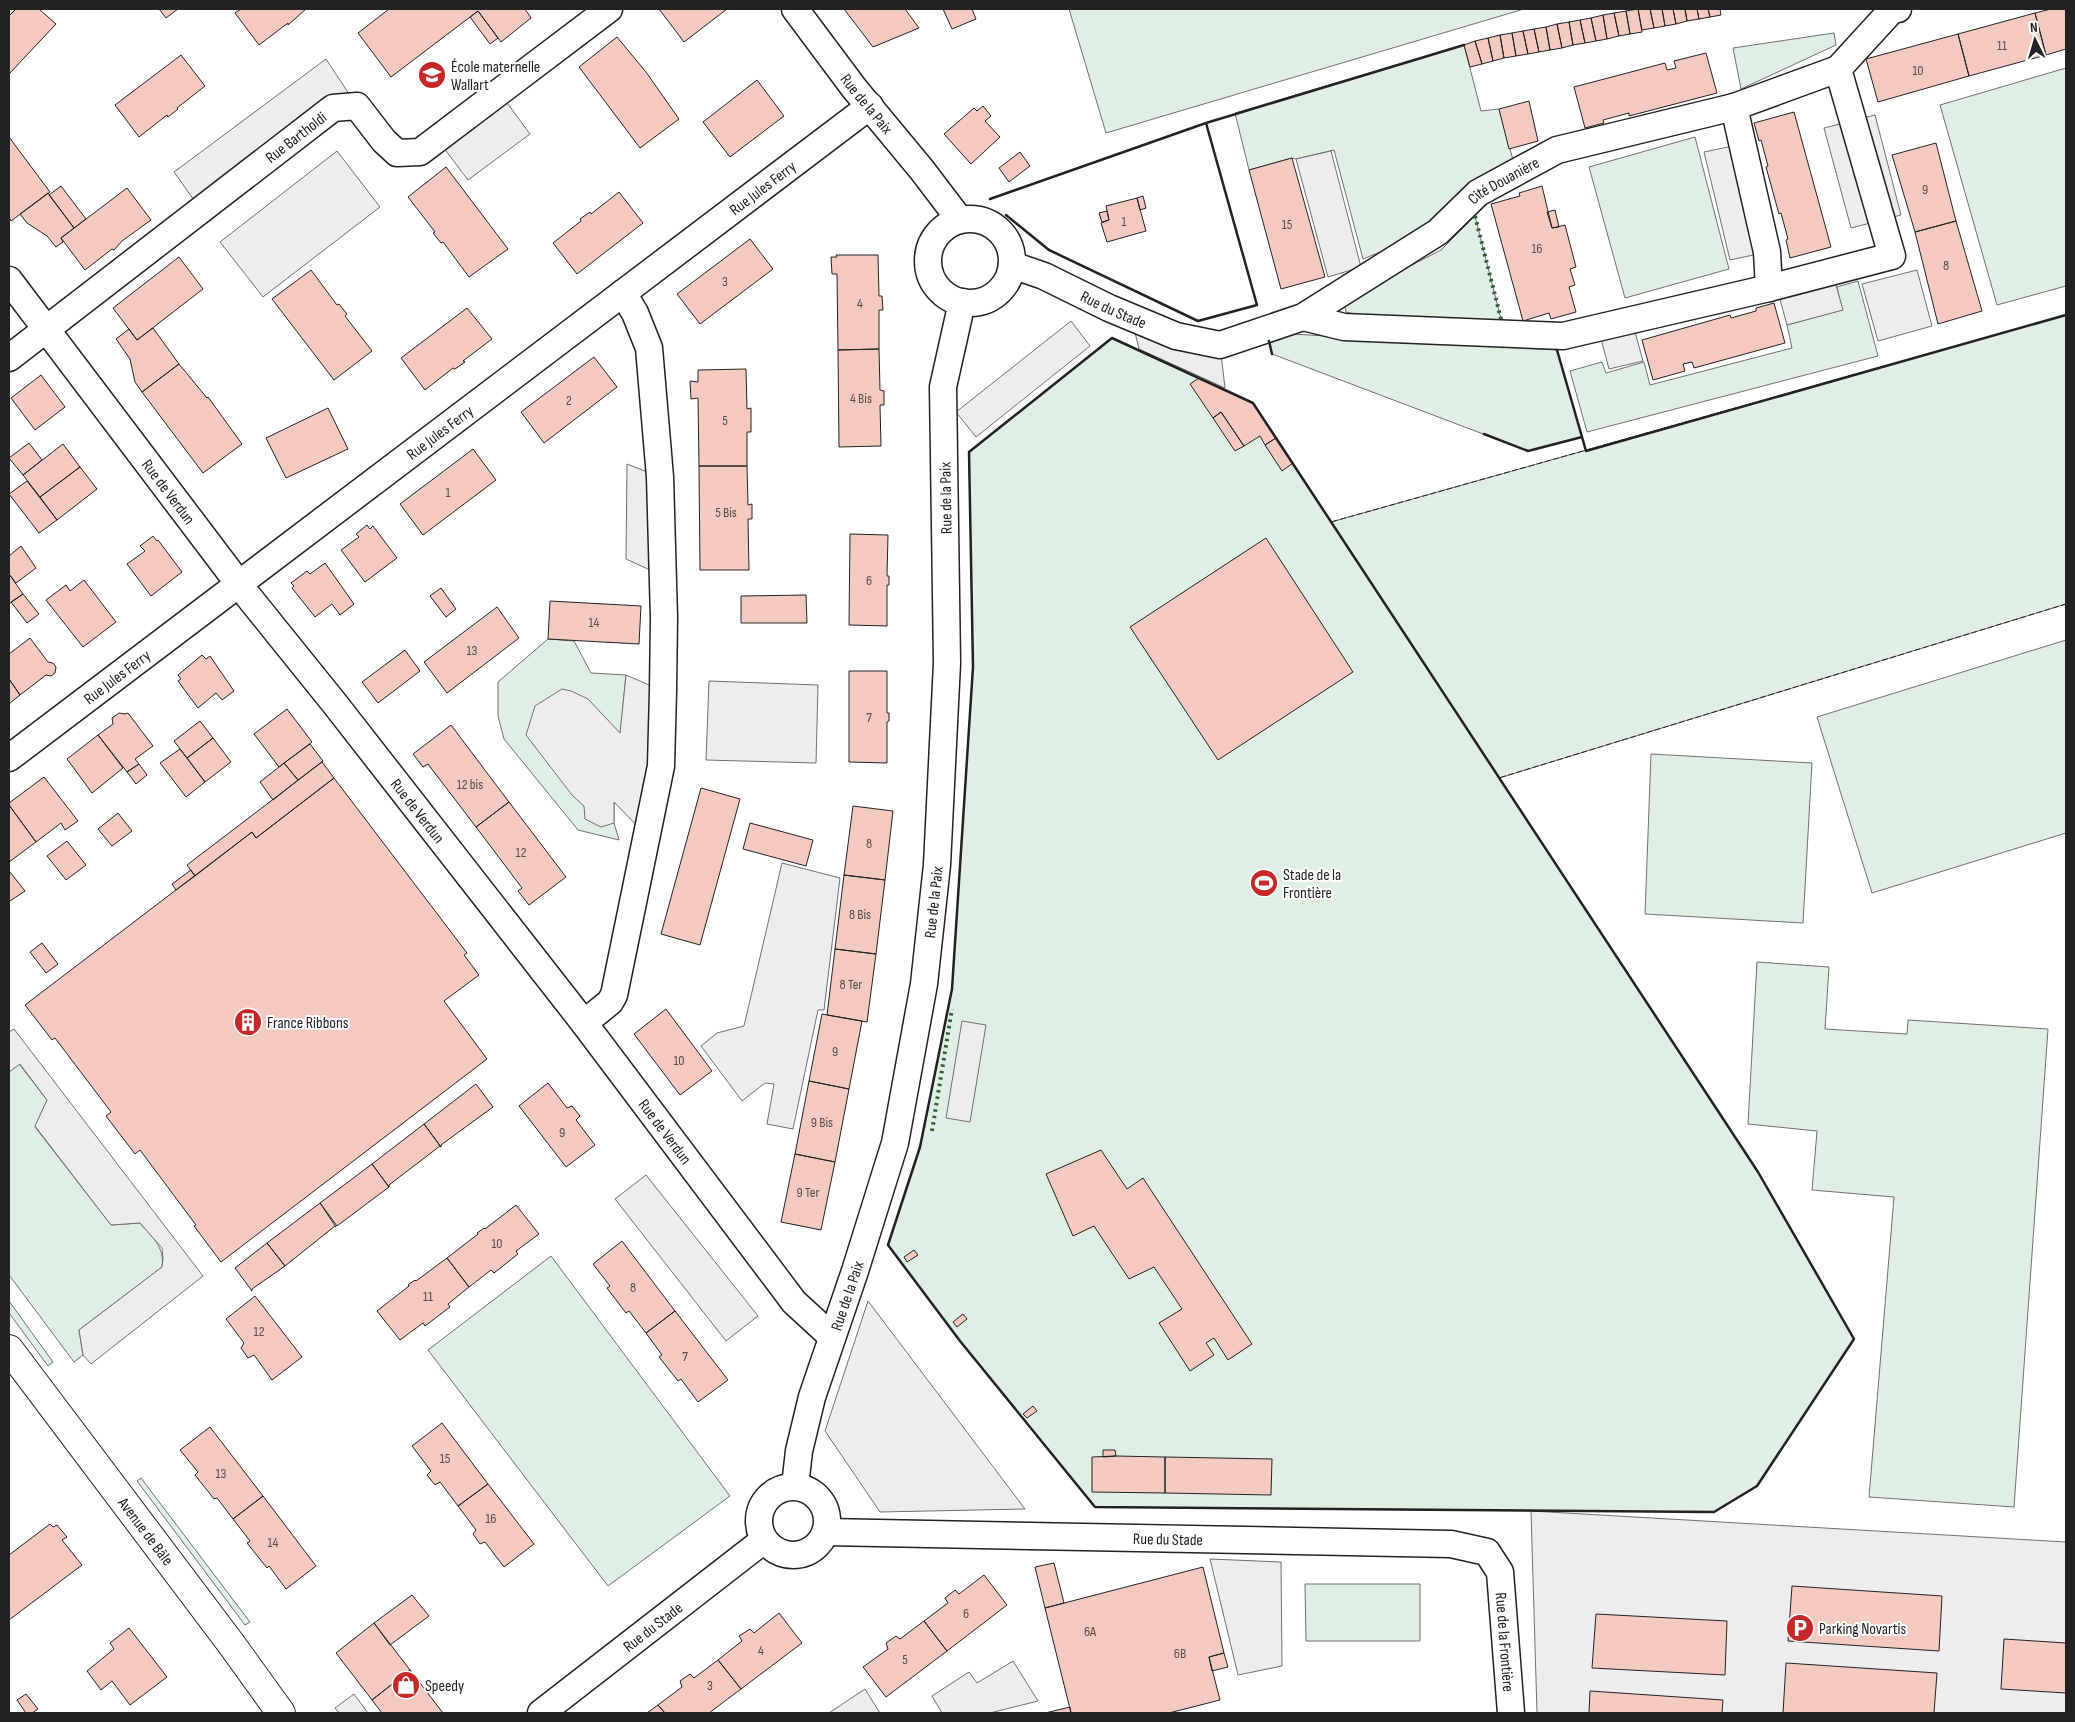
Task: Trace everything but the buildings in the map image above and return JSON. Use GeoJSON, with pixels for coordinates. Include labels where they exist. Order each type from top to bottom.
{"type":"FeatureCollection","features":[{"type":"Feature","properties":{"kind":"main road","name":"Avenue de Bâle"},"geometry":{"type":"LineString","coordinates":[[9,1349],[281,1713]]}},
{"type":"Feature","properties":{"kind":"street","name":"Rue Bartholdi"},"geometry":{"type":"LineString","coordinates":[[9,358],[333,108],[357,106],[384,141],[397,153],[420,152],[609,9]]}},
{"type":"Feature","properties":{"kind":"street","name":"Rue de la Paix"},"geometry":{"type":"LineString","coordinates":[[795,9],[960,220]]}},
{"type":"Feature","properties":{"kind":"street","name":"Cité Douanière"},"geometry":{"type":"LineString","coordinates":[[1220,345],[1302,317],[1438,232],[1478,192],[1558,150],[1734,107],[1838,69],[1892,10],[1898,9]]}},
{"type":"Feature","properties":{"kind":"street"},"geometry":{"type":"LineString","coordinates":[[1302,317],[1344,327],[1563,336],[1769,288],[1892,256],[1838,69]]}},
{"type":"Feature","properties":{"kind":"street","name":"Rue Jules Ferry"},"geometry":{"type":"LineString","coordinates":[[9,758],[870,106]]}},
{"type":"Feature","properties":{"kind":"street"},"geometry":{"type":"LineString","coordinates":[[1734,107],[1767,252],[1769,288]]}},
{"type":"Feature","properties":{"kind":"street"},"geometry":{"type":"LineString","coordinates":[[973,219],[986,222],[997,229],[1006,239],[1012,264],[1008,278],[1000,290],[989,298],[976,302],[962,302],[948,297],[938,288],[930,276],[928,262],[930,248],[936,236],[947,226],[960,220],[973,219]]}},
{"type":"Feature","properties":{"kind":"street","name":"Rue du Stade"},"geometry":{"type":"LineString","coordinates":[[1012,264],[1044,276],[1109,308],[1176,336],[1220,345]]}},
{"type":"Feature","properties":{"kind":"street","name":"Rue de Verdun"},"geometry":{"type":"LineString","coordinates":[[9,280],[239,584],[584,1023],[794,1302],[831,1336]]}},
{"type":"Feature","properties":{"kind":"street"},"geometry":{"type":"LineString","coordinates":[[584,1023],[610,1002],[614,995],[661,766],[664,618],[660,465],[650,348],[623,293]]}},
{"type":"Feature","properties":{"kind":"street","name":"Rue de la Paix"},"geometry":{"type":"LineString","coordinates":[[795,1486],[799,1452],[812,1397],[831,1336],[855,1271],[895,1143],[924,984],[937,866],[948,663],[943,387],[962,302]]}},
{"type":"Feature","properties":{"kind":"street"},"geometry":{"type":"LineString","coordinates":[[795,1486],[806,1489],[819,1498],[826,1509],[828,1519],[826,1532],[817,1546],[802,1554],[789,1555],[774,1549],[764,1540],[759,1519],[764,1503],[775,1492],[795,1486]]}},
{"type":"Feature","properties":{"kind":"street","name":"Rue du Stade"},"geometry":{"type":"LineString","coordinates":[[826,1532],[1450,1544],[1487,1552],[1500,1572]]}},
{"type":"Feature","properties":{"kind":"street","name":"Rue du Stade"},"geometry":{"type":"LineString","coordinates":[[541,1713],[764,1540]]}},
{"type":"Feature","properties":{"kind":"street","name":"Rue de la Frontière"},"geometry":{"type":"LineString","coordinates":[[1500,1572],[1511,1713]]}},
{"type":"Feature","properties":{"kind":"green space"},"geometry":{"type":"Polygon","coordinates":[[[1069,9],[1524,9],[1106,133],[1069,9]]]}},
{"type":"Feature","properties":{"kind":"green space"},"geometry":{"type":"Polygon","coordinates":[[[1834,33],[1836,45],[1741,89],[1733,48],[1834,33]]]}},
{"type":"Feature","properties":{"kind":"green space"},"geometry":{"type":"Polygon","coordinates":[[[1464,45],[1481,111],[1499,109],[1513,160],[1465,187],[1435,219],[1402,243],[1363,259],[1334,150],[1296,159],[1292,158],[1249,170],[1235,113],[1464,45]]]}},
{"type":"Feature","properties":{"kind":"green space"},"geometry":{"type":"Polygon","coordinates":[[[2066,68],[2066,286],[1997,305],[1940,105],[2066,68]]]}},
{"type":"Feature","properties":{"kind":"green space"},"geometry":{"type":"Polygon","coordinates":[[[1695,137],[1729,269],[1625,298],[1589,167],[1695,137]]]}},
{"type":"Feature","properties":{"kind":"green space"},"geometry":{"type":"Polygon","coordinates":[[[1475,216],[1502,323],[1454,318],[1357,315],[1346,312],[1344,303],[1354,295],[1441,250],[1475,216]]]}},
{"type":"Feature","properties":{"kind":"green space"},"geometry":{"type":"Polygon","coordinates":[[[1858,281],[1878,356],[1587,432],[1570,371],[1602,362],[1606,373],[1644,362],[1650,385],[1792,348],[1787,325],[1842,310],[1837,287],[1858,281]]]}},
{"type":"Feature","properties":{"kind":"green space","name":"Stade de la Frontière"},"geometry":{"type":"Polygon","coordinates":[[[2066,315],[2066,604],[1499,778],[1758,1172],[1854,1339],[1757,1486],[1714,1512],[1095,1507],[960,1341],[888,1245],[920,1147],[952,989],[973,667],[969,452],[1112,338],[1253,403],[1331,522],[2066,315]]]}},
{"type":"Feature","properties":{"kind":"green space"},"geometry":{"type":"Polygon","coordinates":[[[1276,333],[1557,350],[1582,437],[1528,451],[1272,354],[1269,341],[1276,333]]]}},
{"type":"Feature","properties":{"kind":"green space"},"geometry":{"type":"Polygon","coordinates":[[[548,639],[574,641],[591,673],[626,675],[614,801],[614,823],[619,840],[578,830],[504,739],[498,716],[498,682],[548,639]]]}},
{"type":"Feature","properties":{"kind":"green space"},"geometry":{"type":"Polygon","coordinates":[[[2066,640],[2066,833],[1872,893],[1817,717],[2066,640]]]}},
{"type":"Feature","properties":{"kind":"green space"},"geometry":{"type":"Polygon","coordinates":[[[1651,754],[1812,763],[1803,923],[1645,914],[1651,754]]]}},
{"type":"Feature","properties":{"kind":"green space"},"geometry":{"type":"Polygon","coordinates":[[[1757,962],[1829,967],[1825,1029],[1907,1034],[1908,1020],[2048,1029],[2014,1507],[1869,1497],[1894,1197],[1812,1190],[1817,1131],[1748,1124],[1757,962]]]}},
{"type":"Feature","properties":{"kind":"green space"},"geometry":{"type":"Polygon","coordinates":[[[19,1064],[47,1100],[35,1127],[111,1225],[140,1223],[157,1243],[162,1254],[162,1267],[79,1330],[83,1355],[74,1362],[9,1275],[9,1072],[19,1064]]]}},
{"type":"Feature","properties":{"kind":"green space"},"geometry":{"type":"Polygon","coordinates":[[[551,1256],[730,1496],[608,1586],[428,1350],[551,1256]]]}},
{"type":"Feature","properties":{"kind":"green space"},"geometry":{"type":"Polygon","coordinates":[[[9,1301],[53,1362],[48,1366],[9,1313],[9,1301]]]}},
{"type":"Feature","properties":{"kind":"green space"},"geometry":{"type":"Polygon","coordinates":[[[141,1478],[250,1622],[245,1625],[137,1481],[141,1478]]]}},
{"type":"Feature","properties":{"kind":"green space"},"geometry":{"type":"Polygon","coordinates":[[[1305,1584],[1420,1584],[1420,1641],[1306,1641],[1305,1584]]]}},
{"type":"Feature","properties":{"kind":"shaded area"},"geometry":{"type":"Polygon","coordinates":[[[326,59],[357,106],[201,210],[174,172],[326,59]]]}},
{"type":"Feature","properties":{"kind":"shaded area"},"geometry":{"type":"Polygon","coordinates":[[[499,92],[530,134],[468,180],[437,139],[499,92]]]}},
{"type":"Feature","properties":{"kind":"shaded area"},"geometry":{"type":"Polygon","coordinates":[[[1875,115],[1901,215],[1851,228],[1824,128],[1875,115]]]}},
{"type":"Feature","properties":{"kind":"shaded area"},"geometry":{"type":"Polygon","coordinates":[[[1742,144],[1767,252],[1730,260],[1704,152],[1742,144]]]}},
{"type":"Feature","properties":{"kind":"shaded area"},"geometry":{"type":"Polygon","coordinates":[[[337,151],[380,207],[263,297],[220,242],[337,151]]]}},
{"type":"Feature","properties":{"kind":"shaded area"},"geometry":{"type":"Polygon","coordinates":[[[1331,151],[1361,267],[1328,277],[1296,159],[1331,151]]]}},
{"type":"Feature","properties":{"kind":"shaded area"},"geometry":{"type":"Polygon","coordinates":[[[1917,270],[1932,326],[1878,341],[1862,284],[1917,270]]]}},
{"type":"Feature","properties":{"kind":"shaded area"},"geometry":{"type":"Polygon","coordinates":[[[1832,271],[1843,310],[1787,325],[1776,285],[1832,271]]]}},
{"type":"Feature","properties":{"kind":"shaded area"},"geometry":{"type":"Polygon","coordinates":[[[1131,316],[1220,345],[1225,388],[1139,349],[1131,316]]]}},
{"type":"Feature","properties":{"kind":"shaded area"},"geometry":{"type":"Polygon","coordinates":[[[1071,321],[1090,346],[976,437],[956,412],[1071,321]]]}},
{"type":"Feature","properties":{"kind":"shaded area"},"geometry":{"type":"Polygon","coordinates":[[[1632,321],[1643,361],[1609,369],[1598,328],[1632,321]]]}},
{"type":"Feature","properties":{"kind":"shaded area"},"geometry":{"type":"Polygon","coordinates":[[[627,464],[660,477],[663,576],[626,559],[627,464]]]}},
{"type":"Feature","properties":{"kind":"shaded area"},"geometry":{"type":"Polygon","coordinates":[[[626,675],[663,691],[647,836],[614,802],[614,823],[601,827],[585,819],[584,806],[572,795],[526,735],[535,706],[562,689],[588,699],[620,733],[626,675]]]}},
{"type":"Feature","properties":{"kind":"shaded area"},"geometry":{"type":"Polygon","coordinates":[[[709,681],[818,685],[816,763],[706,760],[709,681]]]}},
{"type":"Feature","properties":{"kind":"shaded area"},"geometry":{"type":"Polygon","coordinates":[[[782,863],[840,878],[824,1010],[818,1010],[793,1129],[767,1124],[774,1084],[765,1083],[742,1101],[701,1046],[717,1033],[744,1026],[782,863]]]}},
{"type":"Feature","properties":{"kind":"shaded area"},"geometry":{"type":"Polygon","coordinates":[[[962,1021],[986,1025],[970,1122],[946,1118],[962,1021]]]}},
{"type":"Feature","properties":{"kind":"shaded area"},"geometry":{"type":"Polygon","coordinates":[[[14,1029],[203,1276],[91,1364],[83,1355],[79,1330],[162,1267],[162,1248],[140,1223],[111,1225],[35,1126],[47,1100],[20,1064],[9,1072],[9,1032],[14,1029]]]}},
{"type":"Feature","properties":{"kind":"shaded area"},"geometry":{"type":"Polygon","coordinates":[[[646,1175],[758,1316],[726,1341],[615,1199],[646,1175]]]}},
{"type":"Feature","properties":{"kind":"shaded area"},"geometry":{"type":"Polygon","coordinates":[[[868,1301],[1025,1509],[880,1512],[825,1431],[868,1301]]]}},
{"type":"Feature","properties":{"kind":"shaded area","name":"Parking Novartis"},"geometry":{"type":"Polygon","coordinates":[[[1531,1511],[2066,1542],[2066,1713],[1537,1713],[1531,1511]]]}},
{"type":"Feature","properties":{"kind":"shaded area"},"geometry":{"type":"Polygon","coordinates":[[[1210,1559],[1281,1562],[1282,1666],[1238,1675],[1210,1559]]]}},
{"type":"Feature","properties":{"kind":"shaded area"},"geometry":{"type":"Polygon","coordinates":[[[1013,1661],[1038,1701],[990,1713],[942,1713],[932,1696],[969,1672],[977,1683],[1013,1661]]]}},
{"type":"Feature","properties":{"kind":"shaded area"},"geometry":{"type":"Polygon","coordinates":[[[865,1689],[880,1713],[829,1713],[865,1689]]]}},
{"type":"Feature","properties":{"kind":"shaded area"},"geometry":{"type":"Polygon","coordinates":[[[354,1694],[368,1713],[339,1713],[335,1708],[354,1694]]]}},
{"type":"Feature","properties":{"kind":"hedge"},"geometry":{"type":"LineString","coordinates":[[1475,216],[1502,323]]}},
{"type":"Feature","properties":{"kind":"hedge"},"geometry":{"type":"LineString","coordinates":[[932,1131],[952,1009]]}},
{"type":"Feature","properties":{"kind":"fence"},"geometry":{"type":"LineString","coordinates":[[2066,315],[1331,522],[1499,778],[2066,604]]}},
{"type":"Feature","properties":{"kind":"wall"},"geometry":{"type":"LineString","coordinates":[[1006,215],[1049,250],[1198,321],[1257,305],[1206,123],[1464,45]]}},
{"type":"Feature","properties":{"kind":"wall"},"geometry":{"type":"LineString","coordinates":[[990,199],[1206,123]]}},
{"type":"Feature","properties":{"kind":"wall"},"geometry":{"type":"LineString","coordinates":[[1484,434],[1528,451],[1582,437],[1586,451],[2066,315]]}},
{"type":"Feature","properties":{"kind":"wall"},"geometry":{"type":"LineString","coordinates":[[1112,338],[1253,403],[1758,1172],[1854,1339],[1757,1486],[1714,1512],[1095,1507],[960,1341],[888,1245],[920,1147],[952,989],[973,667],[969,452],[1112,338]]}},
{"type":"Feature","properties":{"kind":"wall"},"geometry":{"type":"LineString","coordinates":[[1269,341],[1272,354]]}},
{"type":"Feature","properties":{"kind":"wall"},"geometry":{"type":"LineString","coordinates":[[1557,350],[1582,437]]}},
{"type":"Feature","properties":{"kind":"place","name":"École maternelle Wallart"},"geometry":{"type":"Point","coordinates":[432,75]}},
{"type":"Feature","properties":{"kind":"place","name":"Stade de la Frontière"},"geometry":{"type":"Point","coordinates":[1264,883]}},
{"type":"Feature","properties":{"kind":"place","name":"France Ribbons"},"geometry":{"type":"Point","coordinates":[248,1022]}},
{"type":"Feature","properties":{"kind":"place","name":"Parking Novartis"},"geometry":{"type":"Point","coordinates":[1800,1628]}},
{"type":"Feature","properties":{"kind":"place","name":"Speedy"},"geometry":{"type":"Point","coordinates":[406,1685]}}]}
